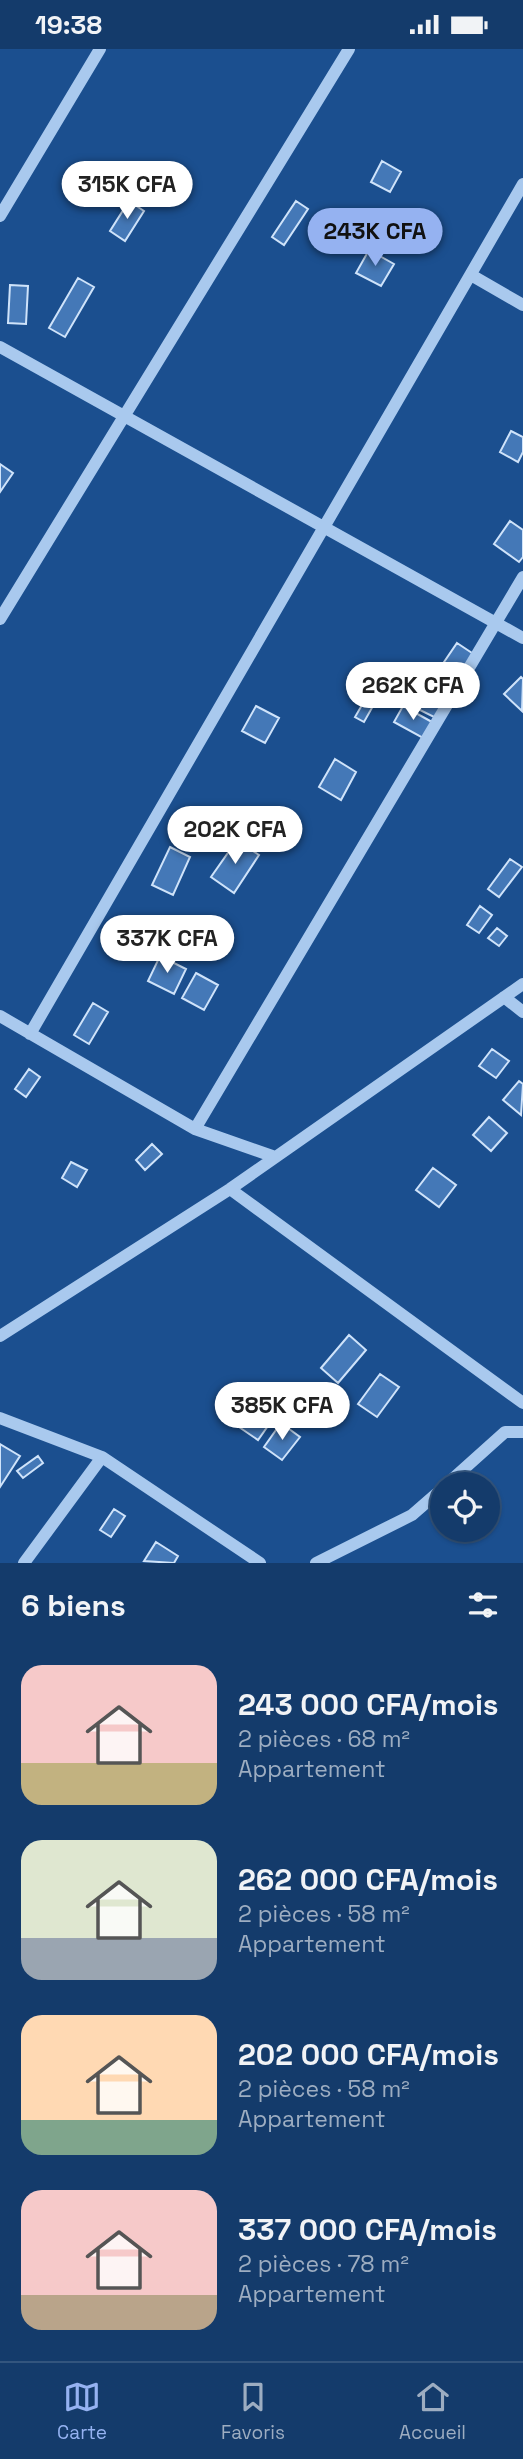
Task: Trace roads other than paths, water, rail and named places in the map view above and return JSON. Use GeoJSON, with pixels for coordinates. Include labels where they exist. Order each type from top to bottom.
{"type":"FeatureCollection","features":[{"type":"Feature","properties":{"kind":"street"},"geometry":{"type":"LineString","coordinates":[[0,216],[100,49]]}},
{"type":"Feature","properties":{"kind":"street"},"geometry":{"type":"LineString","coordinates":[[0,619],[349,49]]}},
{"type":"Feature","properties":{"kind":"street"},"geometry":{"type":"LineString","coordinates":[[30,1034],[523,184]]}},
{"type":"Feature","properties":{"kind":"street"},"geometry":{"type":"LineString","coordinates":[[471,275],[523,305]]}},
{"type":"Feature","properties":{"kind":"street"},"geometry":{"type":"LineString","coordinates":[[0,347],[497,621],[523,638]]}},
{"type":"Feature","properties":{"kind":"street"},"geometry":{"type":"LineString","coordinates":[[195,1129],[523,577]]}},
{"type":"Feature","properties":{"kind":"street"},"geometry":{"type":"LineString","coordinates":[[0,1336],[230,1189],[523,984]]}},
{"type":"Feature","properties":{"kind":"street"},"geometry":{"type":"LineString","coordinates":[[504,997],[523,1012]]}},
{"type":"Feature","properties":{"kind":"street"},"geometry":{"type":"LineString","coordinates":[[0,1016],[195,1129],[275,1157]]}},
{"type":"Feature","properties":{"kind":"street"},"geometry":{"type":"LineString","coordinates":[[230,1189],[523,1403]]}},
{"type":"Feature","properties":{"kind":"street"},"geometry":{"type":"LineString","coordinates":[[0,1418],[102,1457],[260,1563]]}},
{"type":"Feature","properties":{"kind":"street"},"geometry":{"type":"LineString","coordinates":[[460,1472],[505,1432],[523,1432]]}},
{"type":"Feature","properties":{"kind":"street"},"geometry":{"type":"LineString","coordinates":[[24,1563],[102,1457]]}},
{"type":"Feature","properties":{"kind":"street"},"geometry":{"type":"LineString","coordinates":[[316,1563],[412,1515],[430,1499]]}}]}
